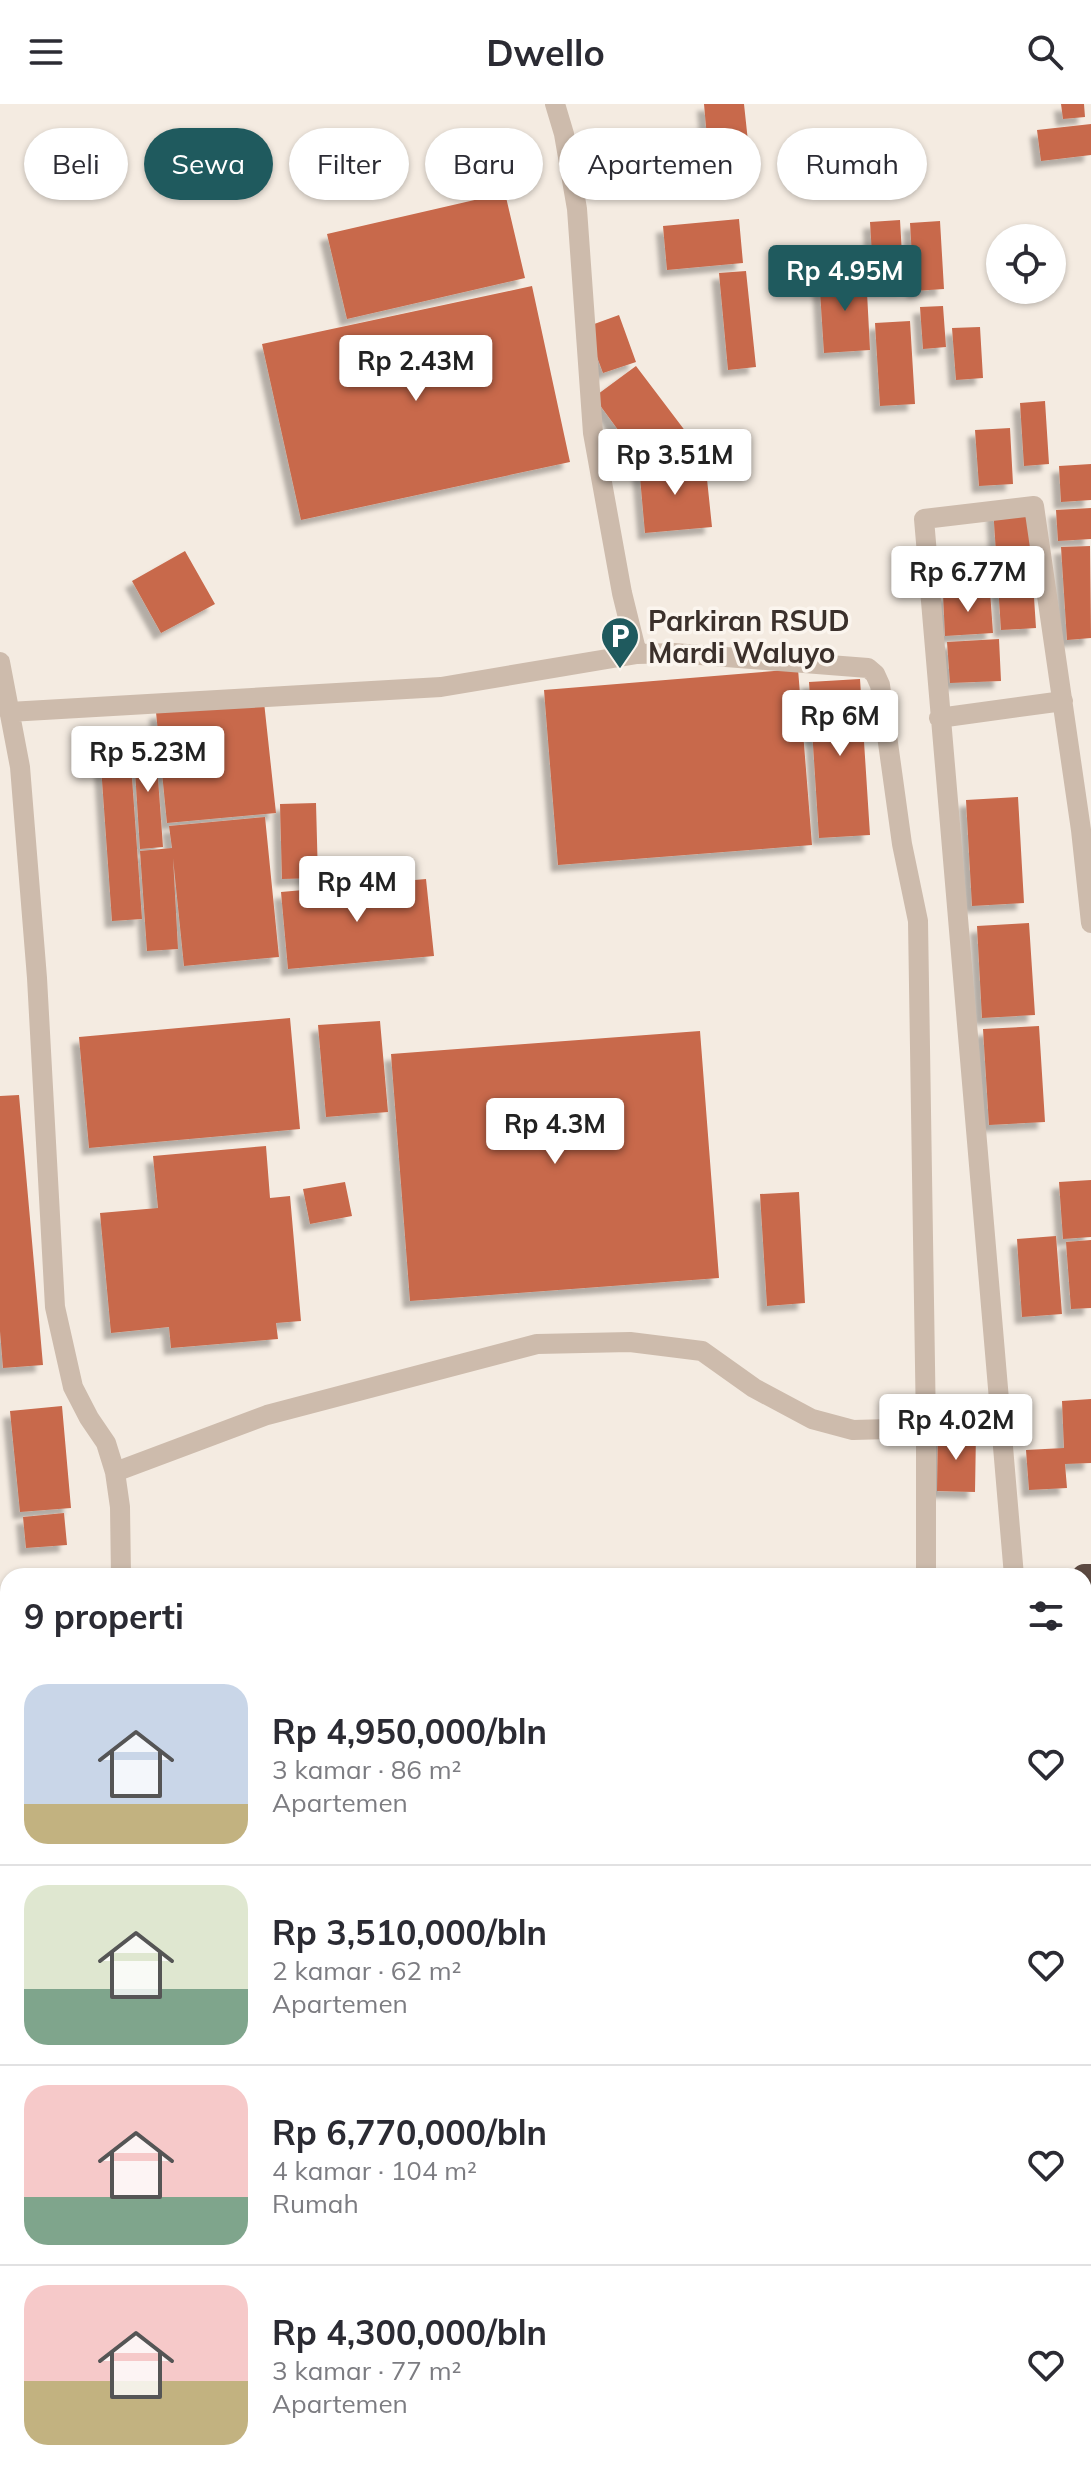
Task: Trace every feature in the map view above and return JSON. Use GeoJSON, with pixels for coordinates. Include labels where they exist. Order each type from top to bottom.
{"type":"FeatureCollection","features":[{"type":"Feature","properties":{"kind":"street"},"geometry":{"type":"LineString","coordinates":[[555,104],[564,134],[577,209],[593,433],[622,593],[637,654]]}},
{"type":"Feature","properties":{"kind":"street"},"geometry":{"type":"LineString","coordinates":[[1013,1568],[924,519],[1034,506],[1081,830],[1091,923]]}},
{"type":"Feature","properties":{"kind":"street"},"geometry":{"type":"LineString","coordinates":[[9,712],[441,687],[637,654],[674,653],[868,668],[875,674],[880,685],[902,844],[918,921],[926,1568]]}},
{"type":"Feature","properties":{"kind":"street"},"geometry":{"type":"LineString","coordinates":[[0,662],[20,767],[37,978],[55,1307],[73,1387],[106,1443],[115,1472],[120,1507],[121,1568]]}},
{"type":"Feature","properties":{"kind":"street"},"geometry":{"type":"LineString","coordinates":[[939,718],[1063,701]]}},
{"type":"Feature","properties":{"kind":"street"},"geometry":{"type":"LineString","coordinates":[[115,1472],[267,1415],[537,1344],[630,1342],[702,1351],[754,1388],[812,1419],[853,1430],[926,1428]]}},
{"type":"Feature","properties":{"kind":"building"},"geometry":{"type":"Polygon","coordinates":[[[704,104],[744,104],[747,128],[706,128],[704,104]]]}},
{"type":"Feature","properties":{"kind":"building"},"geometry":{"type":"Polygon","coordinates":[[[1061,104],[1084,104],[1085,117],[1063,119],[1061,104]]]}},
{"type":"Feature","properties":{"kind":"building"},"geometry":{"type":"Polygon","coordinates":[[[1091,124],[1091,155],[1041,161],[1037,130],[1091,124]]]}},
{"type":"Feature","properties":{"kind":"building"},"geometry":{"type":"Polygon","coordinates":[[[475,200],[507,200],[525,278],[347,319],[327,234],[475,200]]]}},
{"type":"Feature","properties":{"kind":"building"},"geometry":{"type":"Polygon","coordinates":[[[739,219],[743,263],[667,270],[663,226],[739,219]]]}},
{"type":"Feature","properties":{"kind":"building"},"geometry":{"type":"Polygon","coordinates":[[[900,220],[904,288],[874,289],[870,222],[900,220]]]}},
{"type":"Feature","properties":{"kind":"building"},"geometry":{"type":"Polygon","coordinates":[[[940,221],[944,289],[914,291],[910,223],[940,221]]]}},
{"type":"Feature","properties":{"kind":"building"},"geometry":{"type":"Polygon","coordinates":[[[746,271],[756,367],[728,370],[719,273],[746,271]]]}},
{"type":"Feature","properties":{"kind":"building"},"geometry":{"type":"Polygon","coordinates":[[[866,273],[870,350],[824,353],[819,276],[866,273]]]}},
{"type":"Feature","properties":{"kind":"building"},"geometry":{"type":"Polygon","coordinates":[[[532,286],[570,462],[301,520],[262,344],[532,286]]]}},
{"type":"Feature","properties":{"kind":"building"},"geometry":{"type":"Polygon","coordinates":[[[943,306],[946,347],[923,349],[920,307],[943,306]]]}},
{"type":"Feature","properties":{"kind":"building"},"geometry":{"type":"Polygon","coordinates":[[[619,315],[636,362],[603,373],[586,327],[619,315]]]}},
{"type":"Feature","properties":{"kind":"building"},"geometry":{"type":"Polygon","coordinates":[[[910,321],[915,404],[880,406],[875,323],[910,321]]]}},
{"type":"Feature","properties":{"kind":"building"},"geometry":{"type":"Polygon","coordinates":[[[980,327],[983,378],[956,380],[952,328],[980,327]]]}},
{"type":"Feature","properties":{"kind":"building"},"geometry":{"type":"Polygon","coordinates":[[[636,366],[686,432],[643,464],[594,397],[636,366]]]}},
{"type":"Feature","properties":{"kind":"building"},"geometry":{"type":"Polygon","coordinates":[[[1045,401],[1049,464],[1024,466],[1020,403],[1045,401]]]}},
{"type":"Feature","properties":{"kind":"building"},"geometry":{"type":"Polygon","coordinates":[[[1010,428],[1013,484],[979,486],[975,430],[1010,428]]]}},
{"type":"Feature","properties":{"kind":"building"},"geometry":{"type":"Polygon","coordinates":[[[705,460],[712,527],[645,533],[639,466],[705,460]]]}},
{"type":"Feature","properties":{"kind":"building"},"geometry":{"type":"Polygon","coordinates":[[[1091,464],[1091,500],[1061,502],[1059,466],[1091,464]]]}},
{"type":"Feature","properties":{"kind":"building"},"geometry":{"type":"Polygon","coordinates":[[[1028,506],[1036,628],[1001,630],[993,507],[1028,506]]]}},
{"type":"Feature","properties":{"kind":"building"},"geometry":{"type":"Polygon","coordinates":[[[1091,508],[1091,539],[1058,541],[1056,510],[1091,508]]]}},
{"type":"Feature","properties":{"kind":"building"},"geometry":{"type":"Polygon","coordinates":[[[1090,546],[1091,638],[1067,640],[1061,547],[1090,546]]]}},
{"type":"Feature","properties":{"kind":"building"},"geometry":{"type":"Polygon","coordinates":[[[185,551],[215,604],[161,633],[132,581],[185,551]]]}},
{"type":"Feature","properties":{"kind":"building"},"geometry":{"type":"Polygon","coordinates":[[[990,591],[993,633],[945,636],[943,594],[990,591]]]}},
{"type":"Feature","properties":{"kind":"building"},"geometry":{"type":"Polygon","coordinates":[[[999,639],[1001,681],[950,683],[947,642],[999,639]]]}},
{"type":"Feature","properties":{"kind":"building"},"geometry":{"type":"Polygon","coordinates":[[[798,669],[812,845],[558,865],[544,690],[798,669]]]}},
{"type":"Feature","properties":{"kind":"building"},"geometry":{"type":"Polygon","coordinates":[[[860,679],[870,835],[819,838],[809,682],[860,679]]]}},
{"type":"Feature","properties":{"kind":"building"},"geometry":{"type":"Polygon","coordinates":[[[264,702],[276,813],[167,823],[156,712],[264,702]]]}},
{"type":"Feature","properties":{"kind":"building"},"geometry":{"type":"Polygon","coordinates":[[[155,738],[163,847],[140,849],[133,739],[155,738]]]}},
{"type":"Feature","properties":{"kind":"building"},"geometry":{"type":"Polygon","coordinates":[[[130,750],[142,919],[112,921],[100,752],[130,750]]]}},
{"type":"Feature","properties":{"kind":"building"},"geometry":{"type":"Polygon","coordinates":[[[1018,797],[1024,903],[972,906],[966,800],[1018,797]]]}},
{"type":"Feature","properties":{"kind":"building"},"geometry":{"type":"Polygon","coordinates":[[[316,803],[318,878],[282,879],[280,804],[316,803]]]}},
{"type":"Feature","properties":{"kind":"building"},"geometry":{"type":"Polygon","coordinates":[[[265,817],[279,957],[184,966],[173,858],[178,949],[147,951],[140,851],[172,848],[169,826],[265,817]]]}},
{"type":"Feature","properties":{"kind":"building"},"geometry":{"type":"Polygon","coordinates":[[[426,879],[434,956],[288,969],[281,892],[426,879]]]}},
{"type":"Feature","properties":{"kind":"building"},"geometry":{"type":"Polygon","coordinates":[[[1029,923],[1035,1015],[982,1018],[977,926],[1029,923]]]}},
{"type":"Feature","properties":{"kind":"building"},"geometry":{"type":"Polygon","coordinates":[[[290,1018],[300,1129],[89,1148],[79,1037],[290,1018]]]}},
{"type":"Feature","properties":{"kind":"building"},"geometry":{"type":"Polygon","coordinates":[[[380,1021],[388,1112],[326,1117],[318,1025],[380,1021]]]}},
{"type":"Feature","properties":{"kind":"building"},"geometry":{"type":"Polygon","coordinates":[[[1039,1026],[1045,1122],[989,1125],[983,1029],[1039,1026]]]}},
{"type":"Feature","properties":{"kind":"building"},"geometry":{"type":"Polygon","coordinates":[[[700,1031],[719,1278],[410,1301],[391,1054],[700,1031]]]}},
{"type":"Feature","properties":{"kind":"building"},"geometry":{"type":"Polygon","coordinates":[[[19,1095],[43,1365],[3,1368],[0,1331],[0,1096],[19,1095]]]}},
{"type":"Feature","properties":{"kind":"building"},"geometry":{"type":"Polygon","coordinates":[[[266,1146],[270,1198],[290,1196],[301,1321],[276,1323],[278,1339],[171,1348],[169,1327],[111,1333],[100,1213],[158,1208],[153,1156],[266,1146]]]}},
{"type":"Feature","properties":{"kind":"building"},"geometry":{"type":"Polygon","coordinates":[[[1091,1180],[1091,1237],[1063,1239],[1059,1182],[1091,1180]]]}},
{"type":"Feature","properties":{"kind":"building"},"geometry":{"type":"Polygon","coordinates":[[[345,1182],[352,1216],[310,1224],[303,1189],[345,1182]]]}},
{"type":"Feature","properties":{"kind":"building"},"geometry":{"type":"Polygon","coordinates":[[[799,1192],[805,1303],[767,1306],[760,1194],[799,1192]]]}},
{"type":"Feature","properties":{"kind":"building"},"geometry":{"type":"Polygon","coordinates":[[[1056,1236],[1062,1314],[1022,1317],[1017,1239],[1056,1236]]]}},
{"type":"Feature","properties":{"kind":"building"},"geometry":{"type":"Polygon","coordinates":[[[1091,1240],[1091,1308],[1071,1309],[1066,1242],[1091,1240]]]}},
{"type":"Feature","properties":{"kind":"building"},"geometry":{"type":"Polygon","coordinates":[[[1091,1399],[1091,1463],[1065,1464],[1067,1488],[1029,1490],[1026,1450],[1064,1448],[1062,1401],[1091,1399]]]}},
{"type":"Feature","properties":{"kind":"building"},"geometry":{"type":"Polygon","coordinates":[[[62,1406],[71,1508],[20,1512],[10,1411],[62,1406]]]}},
{"type":"Feature","properties":{"kind":"building"},"geometry":{"type":"Polygon","coordinates":[[[938,1431],[976,1432],[975,1492],[937,1491],[938,1431]]]}},
{"type":"Feature","properties":{"kind":"building"},"geometry":{"type":"Polygon","coordinates":[[[64,1513],[67,1545],[26,1548],[23,1517],[64,1513]]]}},
{"type":"Feature","properties":{"kind":"place","name":"Parkiran RSUD Mardi Waluyo"},"geometry":{"type":"Point","coordinates":[620,670]}}]}
